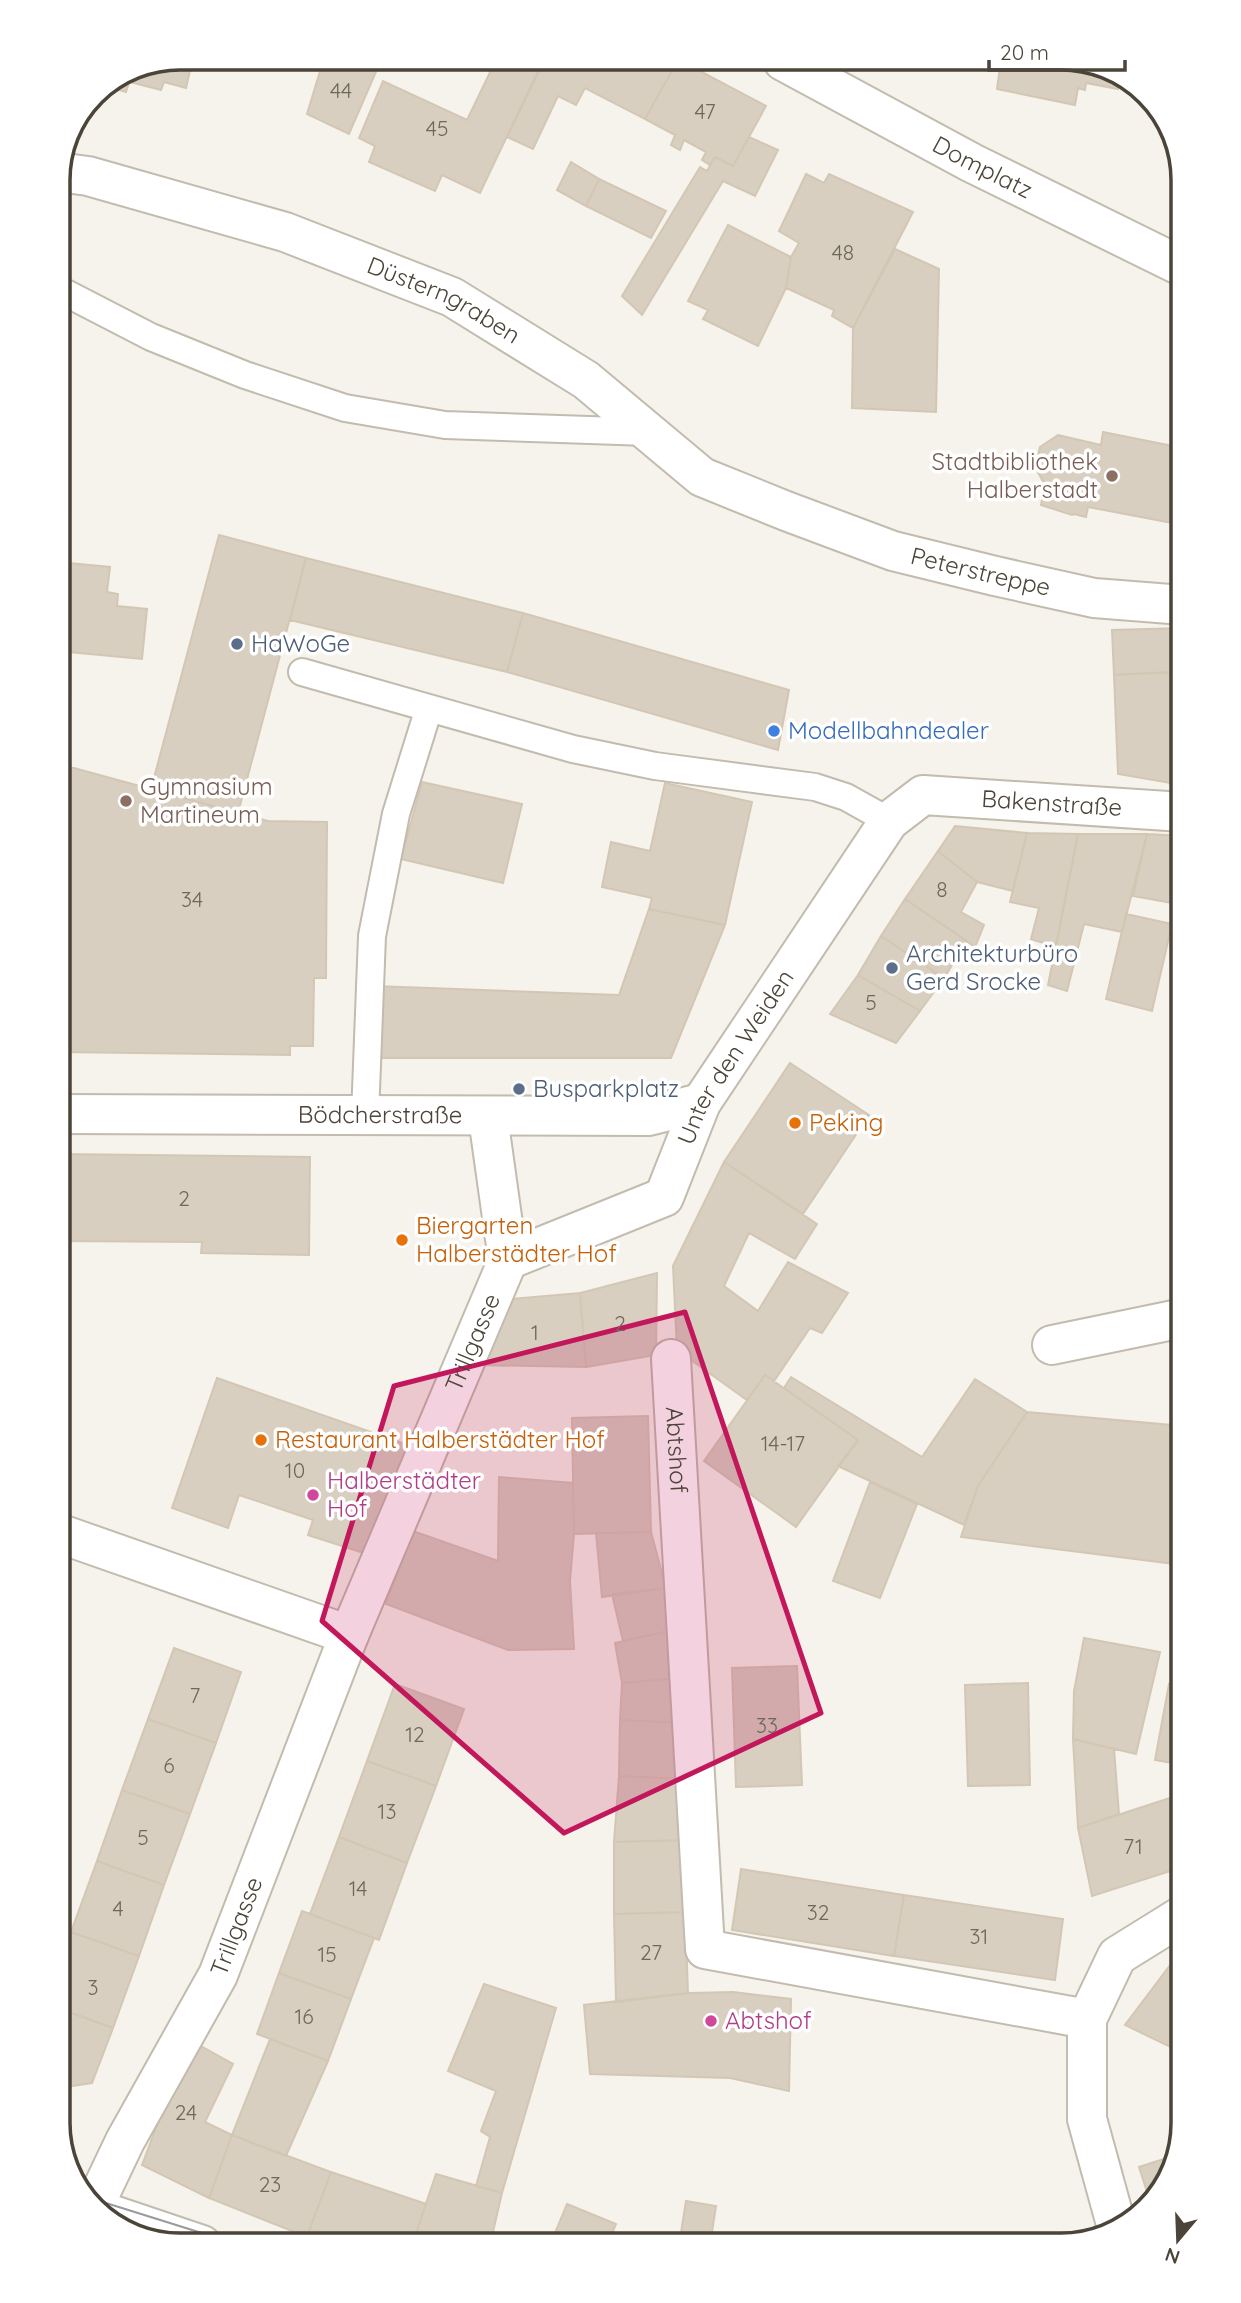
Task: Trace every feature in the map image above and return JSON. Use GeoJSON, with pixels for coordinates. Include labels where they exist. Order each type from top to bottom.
{"type":"FeatureCollection","features":[{"type":"Feature","properties":{"kind":"street","name":"Domplatz"},"geometry":{"type":"LineString","coordinates":[[800,70],[972,163],[1171,261]]}},
{"type":"Feature","properties":{"kind":"street","name":"Düsterngraben"},"geometry":{"type":"LineString","coordinates":[[70,174],[88,176],[285,232],[452,297],[586,380],[702,477],[786,511]]}},
{"type":"Feature","properties":{"kind":"street","name":"Peterstreppe"},"geometry":{"type":"LineString","coordinates":[[786,511],[893,551],[1094,597],[1171,604]]}},
{"type":"Feature","properties":{"kind":"street","name":"Unter den Weiden"},"geometry":{"type":"LineString","coordinates":[[508,1260],[664,1198],[701,1103],[889,821],[923,795]]}},
{"type":"Feature","properties":{"kind":"street","name":"Bakenstraße"},"geometry":{"type":"LineString","coordinates":[[923,795],[1171,811]]}},
{"type":"Feature","properties":{"kind":"street","name":"Bödcherstraße"},"geometry":{"type":"LineString","coordinates":[[70,1114],[648,1116],[701,1103]]}},
{"type":"Feature","properties":{"kind":"street"},"geometry":{"type":"LineString","coordinates":[[488,1116],[508,1260]]}},
{"type":"Feature","properties":{"kind":"street","name":"Trillgasse"},"geometry":{"type":"LineString","coordinates":[[98,2197],[125,2141],[218,1975],[349,1635],[508,1260]]}},
{"type":"Feature","properties":{"kind":"street"},"geometry":{"type":"LineString","coordinates":[[1052,1345],[1171,1320]]}},
{"type":"Feature","properties":{"kind":"street","name":"Abtshof"},"geometry":{"type":"LineString","coordinates":[[671,1359],[705,1949],[1087,2019]]}},
{"type":"Feature","properties":{"kind":"street"},"geometry":{"type":"LineString","coordinates":[[70,1537],[349,1635]]}},
{"type":"Feature","properties":{"kind":"street"},"geometry":{"type":"LineString","coordinates":[[1114,2218],[1087,2119],[1087,2019],[1117,1956],[1171,1922]]}},
{"type":"Feature","properties":{"kind":"street"},"geometry":{"type":"LineString","coordinates":[[130,2221],[158,2230]]}},
{"type":"Feature","properties":{"kind":"lane"},"geometry":{"type":"LineString","coordinates":[[70,295],[151,337],[245,375],[345,408],[445,425],[648,432]]}},
{"type":"Feature","properties":{"kind":"lane"},"geometry":{"type":"LineString","coordinates":[[302,672],[573,749],[655,766],[815,786],[846,797],[889,821]]}},
{"type":"Feature","properties":{"kind":"lane"},"geometry":{"type":"LineString","coordinates":[[365,1116],[372,936],[397,814],[429,708]]}},
{"type":"Feature","properties":{"kind":"highlighted area"},"geometry":{"type":"Polygon","coordinates":[[[685,1312],[821,1713],[564,1833],[322,1621],[394,1386],[685,1312]]]}},
{"type":"Feature","properties":{"kind":"building"},"geometry":{"type":"Polygon","coordinates":[[[190,70],[186,88],[164,82],[161,90],[131,82],[159,72],[190,70]]]}},
{"type":"Feature","properties":{"kind":"building"},"geometry":{"type":"Polygon","coordinates":[[[320,70],[377,70],[349,134],[307,114],[320,70]]]}},
{"type":"Feature","properties":{"kind":"building"},"geometry":{"type":"Polygon","coordinates":[[[491,70],[539,70],[480,193],[442,175],[435,191],[369,162],[375,146],[359,138],[383,81],[467,120],[491,70]]]}},
{"type":"Feature","properties":{"kind":"building"},"geometry":{"type":"Polygon","coordinates":[[[540,70],[673,70],[645,119],[585,88],[576,105],[558,96],[533,149],[507,137],[540,70]]]}},
{"type":"Feature","properties":{"kind":"building"},"geometry":{"type":"Polygon","coordinates":[[[673,70],[698,70],[766,106],[733,166],[715,157],[710,165],[702,160],[706,152],[684,140],[680,150],[671,145],[675,135],[645,119],[673,70]]]}},
{"type":"Feature","properties":{"kind":"building"},"geometry":{"type":"Polygon","coordinates":[[[1000,70],[1068,70],[1096,76],[1118,87],[1118,89],[1086,83],[1085,90],[1078,88],[1075,105],[997,89],[1000,70]]]}},
{"type":"Feature","properties":{"kind":"building"},"geometry":{"type":"Polygon","coordinates":[[[129,83],[126,92],[118,90],[129,83]]]}},
{"type":"Feature","properties":{"kind":"building"},"geometry":{"type":"Polygon","coordinates":[[[749,137],[778,150],[755,196],[723,181],[642,315],[622,296],[700,167],[707,171],[715,157],[733,166],[749,137]]]}},
{"type":"Feature","properties":{"kind":"building"},"geometry":{"type":"Polygon","coordinates":[[[571,162],[599,179],[586,206],[557,190],[571,162]]]}},
{"type":"Feature","properties":{"kind":"building"},"geometry":{"type":"Polygon","coordinates":[[[806,174],[824,183],[829,174],[913,212],[853,328],[832,316],[834,310],[786,288],[791,257],[799,243],[779,231],[806,174]]]}},
{"type":"Feature","properties":{"kind":"building"},"geometry":{"type":"Polygon","coordinates":[[[599,179],[666,211],[651,238],[586,206],[599,179]]]}},
{"type":"Feature","properties":{"kind":"building"},"geometry":{"type":"Polygon","coordinates":[[[728,225],[791,257],[786,288],[758,346],[703,319],[708,310],[688,301],[728,225]]]}},
{"type":"Feature","properties":{"kind":"building"},"geometry":{"type":"Polygon","coordinates":[[[895,249],[939,269],[936,412],[852,408],[853,328],[895,249]]]}},
{"type":"Feature","properties":{"kind":"building","name":"Stadtbibliothek Halberstadt"},"geometry":{"type":"Polygon","coordinates":[[[1103,432],[1171,446],[1171,523],[1088,507],[1086,517],[1041,505],[1045,485],[1035,467],[1040,447],[1058,435],[1101,445],[1103,432]]]}},
{"type":"Feature","properties":{"kind":"building"},"geometry":{"type":"Polygon","coordinates":[[[219,535],[306,558],[238,813],[151,789],[219,535]]]}},
{"type":"Feature","properties":{"kind":"building"},"geometry":{"type":"Polygon","coordinates":[[[306,558],[523,613],[507,672],[290,620],[306,558]]]}},
{"type":"Feature","properties":{"kind":"building"},"geometry":{"type":"Polygon","coordinates":[[[70,563],[110,567],[107,592],[118,594],[117,606],[147,609],[142,659],[70,652],[70,563]]]}},
{"type":"Feature","properties":{"kind":"building"},"geometry":{"type":"Polygon","coordinates":[[[523,613],[789,690],[778,750],[507,672],[523,613]]]}},
{"type":"Feature","properties":{"kind":"building"},"geometry":{"type":"Polygon","coordinates":[[[1171,628],[1171,673],[1114,675],[1112,630],[1171,628]]]}},
{"type":"Feature","properties":{"kind":"building"},"geometry":{"type":"Polygon","coordinates":[[[1170,672],[1171,783],[1118,774],[1114,675],[1170,672]]]}},
{"type":"Feature","properties":{"kind":"building","name":"Gymnasium Martineum"},"geometry":{"type":"Polygon","coordinates":[[[70,768],[268,821],[327,822],[326,978],[314,978],[313,1046],[290,1046],[290,1055],[70,1052],[70,768]]]}},
{"type":"Feature","properties":{"kind":"building"},"geometry":{"type":"Polygon","coordinates":[[[422,782],[522,804],[503,883],[401,859],[422,782]]]}},
{"type":"Feature","properties":{"kind":"building"},"geometry":{"type":"Polygon","coordinates":[[[665,783],[752,802],[725,925],[649,909],[652,898],[602,887],[611,842],[650,851],[665,783]]]}},
{"type":"Feature","properties":{"kind":"building"},"geometry":{"type":"Polygon","coordinates":[[[955,826],[1027,833],[1013,891],[977,882],[938,851],[955,826]]]}},
{"type":"Feature","properties":{"kind":"building"},"geometry":{"type":"Polygon","coordinates":[[[1027,833],[1078,834],[1056,947],[1031,939],[1039,908],[1010,902],[1027,833]]]}},
{"type":"Feature","properties":{"kind":"building"},"geometry":{"type":"Polygon","coordinates":[[[1078,834],[1147,834],[1122,932],[1084,924],[1067,991],[1048,985],[1078,834]]]}},
{"type":"Feature","properties":{"kind":"building"},"geometry":{"type":"Polygon","coordinates":[[[1147,834],[1171,835],[1171,903],[1133,896],[1147,834]]]}},
{"type":"Feature","properties":{"kind":"building"},"geometry":{"type":"Polygon","coordinates":[[[938,851],[977,882],[961,912],[984,925],[975,947],[905,899],[938,851]]]}},
{"type":"Feature","properties":{"kind":"building"},"geometry":{"type":"Polygon","coordinates":[[[905,899],[967,941],[944,978],[881,936],[905,899]]]}},
{"type":"Feature","properties":{"kind":"building"},"geometry":{"type":"Polygon","coordinates":[[[649,909],[725,925],[671,1058],[379,1058],[376,986],[619,995],[649,909]]]}},
{"type":"Feature","properties":{"kind":"building"},"geometry":{"type":"Polygon","coordinates":[[[1126,914],[1171,924],[1152,1011],[1106,999],[1126,914]]]}},
{"type":"Feature","properties":{"kind":"building"},"geometry":{"type":"Polygon","coordinates":[[[881,936],[944,978],[920,1011],[858,975],[881,936]]]}},
{"type":"Feature","properties":{"kind":"building"},"geometry":{"type":"Polygon","coordinates":[[[858,975],[920,1011],[896,1043],[830,1014],[858,975]]]}},
{"type":"Feature","properties":{"kind":"building"},"geometry":{"type":"Polygon","coordinates":[[[790,1063],[869,1115],[803,1214],[724,1162],[790,1063]]]}},
{"type":"Feature","properties":{"kind":"building"},"geometry":{"type":"Polygon","coordinates":[[[70,1154],[310,1157],[309,1255],[201,1253],[202,1242],[70,1241],[70,1154]]]}},
{"type":"Feature","properties":{"kind":"building"},"geometry":{"type":"Polygon","coordinates":[[[724,1162],[817,1224],[795,1259],[749,1233],[724,1286],[758,1311],[788,1262],[848,1293],[822,1333],[810,1328],[774,1381],[765,1375],[747,1400],[677,1350],[673,1266],[724,1162]]]}},
{"type":"Feature","properties":{"kind":"building"},"geometry":{"type":"Polygon","coordinates":[[[657,1273],[656,1355],[586,1367],[580,1293],[657,1273]]]}},
{"type":"Feature","properties":{"kind":"building"},"geometry":{"type":"Polygon","coordinates":[[[580,1293],[586,1367],[475,1365],[499,1300],[580,1293]]]}},
{"type":"Feature","properties":{"kind":"building"},"geometry":{"type":"Polygon","coordinates":[[[765,1375],[858,1440],[796,1527],[704,1461],[765,1375]]]}},
{"type":"Feature","properties":{"kind":"building"},"geometry":{"type":"Polygon","coordinates":[[[791,1377],[922,1457],[975,1379],[1027,1412],[978,1486],[964,1525],[838,1466],[858,1440],[784,1388],[791,1377]]]}},
{"type":"Feature","properties":{"kind":"building"},"geometry":{"type":"Polygon","coordinates":[[[217,1378],[414,1447],[376,1557],[308,1535],[313,1520],[239,1495],[228,1528],[172,1508],[217,1378]]]}},
{"type":"Feature","properties":{"kind":"building"},"geometry":{"type":"Polygon","coordinates":[[[1027,1412],[1171,1425],[1171,1563],[961,1537],[978,1486],[1027,1412]]]}},
{"type":"Feature","properties":{"kind":"building"},"geometry":{"type":"Polygon","coordinates":[[[648,1416],[651,1532],[574,1534],[572,1418],[648,1416]]]}},
{"type":"Feature","properties":{"kind":"building"},"geometry":{"type":"Polygon","coordinates":[[[499,1477],[573,1483],[574,1534],[570,1581],[574,1649],[508,1650],[386,1604],[413,1531],[498,1561],[499,1477]]]}},
{"type":"Feature","properties":{"kind":"building"},"geometry":{"type":"Polygon","coordinates":[[[870,1482],[917,1504],[880,1598],[833,1581],[870,1482]]]}},
{"type":"Feature","properties":{"kind":"building"},"geometry":{"type":"Polygon","coordinates":[[[651,1532],[666,1588],[602,1597],[596,1533],[651,1532]]]}},
{"type":"Feature","properties":{"kind":"building"},"geometry":{"type":"Polygon","coordinates":[[[666,1588],[673,1630],[623,1641],[612,1594],[666,1588]]]}},
{"type":"Feature","properties":{"kind":"building"},"geometry":{"type":"Polygon","coordinates":[[[673,1630],[677,1678],[622,1683],[615,1643],[673,1630]]]}},
{"type":"Feature","properties":{"kind":"building"},"geometry":{"type":"Polygon","coordinates":[[[1084,1638],[1160,1652],[1136,1754],[1073,1739],[1074,1691],[1084,1638]]]}},
{"type":"Feature","properties":{"kind":"building"},"geometry":{"type":"Polygon","coordinates":[[[174,1648],[241,1672],[216,1743],[148,1719],[174,1648]]]}},
{"type":"Feature","properties":{"kind":"building"},"geometry":{"type":"Polygon","coordinates":[[[797,1666],[802,1785],[736,1787],[732,1668],[797,1666]]]}},
{"type":"Feature","properties":{"kind":"building"},"geometry":{"type":"Polygon","coordinates":[[[677,1678],[685,1723],[620,1720],[622,1683],[677,1678]]]}},
{"type":"Feature","properties":{"kind":"building"},"geometry":{"type":"Polygon","coordinates":[[[1028,1683],[1030,1785],[968,1786],[965,1685],[1028,1683]]]}},
{"type":"Feature","properties":{"kind":"building"},"geometry":{"type":"Polygon","coordinates":[[[395,1684],[464,1709],[436,1786],[367,1761],[395,1684]]]}},
{"type":"Feature","properties":{"kind":"building"},"geometry":{"type":"Polygon","coordinates":[[[1169,1684],[1171,1684],[1171,1763],[1155,1760],[1169,1684]]]}},
{"type":"Feature","properties":{"kind":"building"},"geometry":{"type":"Polygon","coordinates":[[[148,1719],[216,1743],[190,1814],[122,1790],[148,1719]]]}},
{"type":"Feature","properties":{"kind":"building"},"geometry":{"type":"Polygon","coordinates":[[[620,1720],[685,1723],[687,1779],[619,1776],[620,1720]]]}},
{"type":"Feature","properties":{"kind":"building"},"geometry":{"type":"Polygon","coordinates":[[[1073,1739],[1114,1749],[1119,1814],[1078,1828],[1073,1739]]]}},
{"type":"Feature","properties":{"kind":"building"},"geometry":{"type":"Polygon","coordinates":[[[367,1761],[436,1786],[407,1863],[339,1837],[367,1761]]]}},
{"type":"Feature","properties":{"kind":"building"},"geometry":{"type":"Polygon","coordinates":[[[619,1776],[687,1779],[686,1840],[614,1842],[619,1776]]]}},
{"type":"Feature","properties":{"kind":"building"},"geometry":{"type":"Polygon","coordinates":[[[122,1790],[190,1814],[164,1885],[97,1861],[122,1790]]]}},
{"type":"Feature","properties":{"kind":"building"},"geometry":{"type":"Polygon","coordinates":[[[1171,1798],[1171,1871],[1092,1896],[1078,1828],[1171,1798]]]}},
{"type":"Feature","properties":{"kind":"building"},"geometry":{"type":"Polygon","coordinates":[[[339,1837],[407,1863],[379,1940],[310,1914],[339,1837]]]}},
{"type":"Feature","properties":{"kind":"building"},"geometry":{"type":"Polygon","coordinates":[[[686,1840],[685,1912],[614,1914],[614,1842],[686,1840]]]}},
{"type":"Feature","properties":{"kind":"building"},"geometry":{"type":"Polygon","coordinates":[[[97,1861],[164,1885],[139,1956],[71,1932],[97,1861]]]}},
{"type":"Feature","properties":{"kind":"building"},"geometry":{"type":"Polygon","coordinates":[[[741,1869],[904,1895],[894,1956],[732,1930],[741,1869]]]}},
{"type":"Feature","properties":{"kind":"building"},"geometry":{"type":"Polygon","coordinates":[[[904,1895],[1063,1919],[1055,1980],[894,1956],[904,1895]]]}},
{"type":"Feature","properties":{"kind":"building"},"geometry":{"type":"Polygon","coordinates":[[[302,1911],[374,1938],[351,1999],[279,1973],[302,1911]]]}},
{"type":"Feature","properties":{"kind":"building"},"geometry":{"type":"Polygon","coordinates":[[[685,1912],[688,1993],[616,2002],[614,1914],[685,1912]]]}},
{"type":"Feature","properties":{"kind":"building"},"geometry":{"type":"Polygon","coordinates":[[[71,1932],[139,1956],[113,2028],[70,2012],[71,1932]]]}},
{"type":"Feature","properties":{"kind":"building"},"geometry":{"type":"Polygon","coordinates":[[[1171,1964],[1171,2047],[1125,2025],[1171,1964]]]}},
{"type":"Feature","properties":{"kind":"building"},"geometry":{"type":"Polygon","coordinates":[[[279,1973],[351,1999],[328,2061],[257,2034],[279,1973]]]}},
{"type":"Feature","properties":{"kind":"building"},"geometry":{"type":"Polygon","coordinates":[[[484,1984],[556,2008],[502,2193],[476,2186],[490,2137],[481,2131],[496,2091],[448,2071],[484,1984]]]}},
{"type":"Feature","properties":{"kind":"building"},"geometry":{"type":"Polygon","coordinates":[[[733,1992],[791,1999],[789,2091],[730,2078],[590,2074],[584,2005],[688,1993],[733,1992]]]}},
{"type":"Feature","properties":{"kind":"building"},"geometry":{"type":"Polygon","coordinates":[[[70,2012],[113,2028],[92,2083],[70,2086],[70,2012]]]}},
{"type":"Feature","properties":{"kind":"building"},"geometry":{"type":"Polygon","coordinates":[[[270,2039],[328,2061],[286,2156],[232,2135],[270,2039]]]}},
{"type":"Feature","properties":{"kind":"building"},"geometry":{"type":"Polygon","coordinates":[[[199,2045],[233,2064],[205,2122],[232,2135],[209,2198],[142,2165],[165,2104],[199,2045]]]}},
{"type":"Feature","properties":{"kind":"building"},"geometry":{"type":"Polygon","coordinates":[[[232,2135],[331,2172],[308,2233],[297,2233],[209,2198],[232,2135]]]}},
{"type":"Feature","properties":{"kind":"building"},"geometry":{"type":"Polygon","coordinates":[[[1165,2159],[1147,2191],[1139,2167],[1165,2159]]]}},
{"type":"Feature","properties":{"kind":"building"},"geometry":{"type":"Polygon","coordinates":[[[331,2172],[426,2204],[416,2233],[308,2233],[331,2172]]]}},
{"type":"Feature","properties":{"kind":"building"},"geometry":{"type":"Polygon","coordinates":[[[436,2174],[502,2193],[493,2233],[416,2233],[436,2174]]]}},
{"type":"Feature","properties":{"kind":"building"},"geometry":{"type":"Polygon","coordinates":[[[686,2201],[716,2206],[712,2233],[681,2233],[686,2201]]]}},
{"type":"Feature","properties":{"kind":"building"},"geometry":{"type":"Polygon","coordinates":[[[567,2204],[616,2224],[612,2233],[555,2233],[567,2204]]]}},
{"type":"Feature","properties":{"kind":"tram line"},"geometry":{"type":"LineString","coordinates":[[104,2202],[202,2233]]}},
{"type":"Feature","properties":{"kind":"place","name":"Stadtbibliothek Halberstadt"},"geometry":{"type":"Point","coordinates":[1112,476]}},
{"type":"Feature","properties":{"kind":"place","name":"HaWoGe"},"geometry":{"type":"Point","coordinates":[237,644]}},
{"type":"Feature","properties":{"kind":"place","name":"Modellbahndealer"},"geometry":{"type":"Point","coordinates":[774,731]}},
{"type":"Feature","properties":{"kind":"place","name":"Gymnasium Martineum"},"geometry":{"type":"Point","coordinates":[126,801]}},
{"type":"Feature","properties":{"kind":"place","name":"Architekturbüro Gerd Srocke"},"geometry":{"type":"Point","coordinates":[892,968]}},
{"type":"Feature","properties":{"kind":"place","name":"Busparkplatz"},"geometry":{"type":"Point","coordinates":[519,1089]}},
{"type":"Feature","properties":{"kind":"place","name":"Peking"},"geometry":{"type":"Point","coordinates":[795,1123]}},
{"type":"Feature","properties":{"kind":"place","name":"Biergarten Halberstädter Hof"},"geometry":{"type":"Point","coordinates":[402,1240]}},
{"type":"Feature","properties":{"kind":"place","name":"Restaurant Halberstädter Hof"},"geometry":{"type":"Point","coordinates":[261,1440]}},
{"type":"Feature","properties":{"kind":"place","name":"Halberstädter Hof"},"geometry":{"type":"Point","coordinates":[313,1495]}},
{"type":"Feature","properties":{"kind":"place","name":"Abtshof"},"geometry":{"type":"Point","coordinates":[711,2021]}}]}
